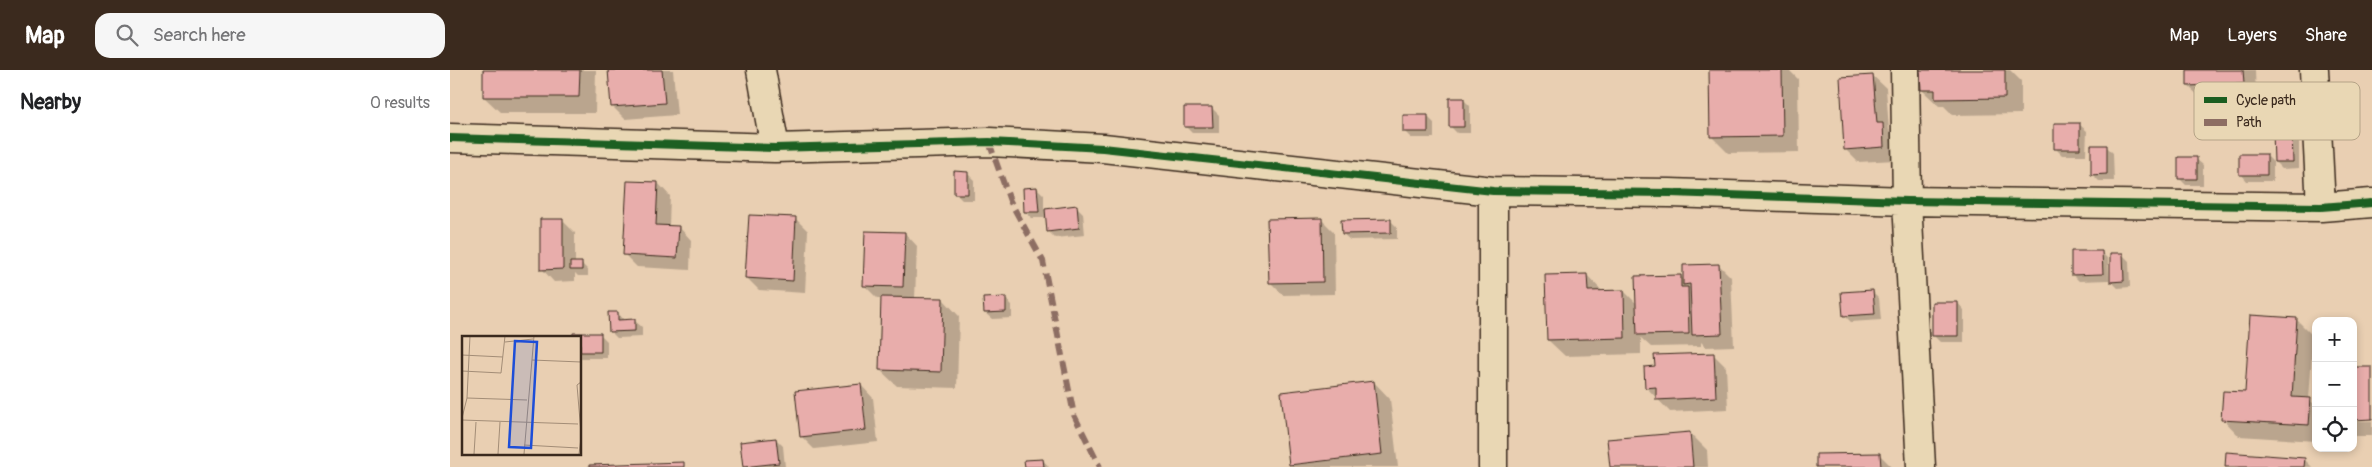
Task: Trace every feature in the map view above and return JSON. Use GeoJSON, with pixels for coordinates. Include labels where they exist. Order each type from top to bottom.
{"type":"FeatureCollection","features":[{"type":"Feature","properties":{"kind":"street"},"geometry":{"type":"LineString","coordinates":[[761,70],[775,148]]}},
{"type":"Feature","properties":{"kind":"street"},"geometry":{"type":"LineString","coordinates":[[1905,70],[1907,201],[1922,467]]}},
{"type":"Feature","properties":{"kind":"street"},"geometry":{"type":"LineString","coordinates":[[450,138],[775,148],[989,142],[1094,148],[1493,191],[1670,193],[1907,201],[2321,207],[2372,203]]}},
{"type":"Feature","properties":{"kind":"street"},"geometry":{"type":"LineString","coordinates":[[2318,140],[2321,207]]}},
{"type":"Feature","properties":{"kind":"street"},"geometry":{"type":"LineString","coordinates":[[1493,191],[1494,467]]}},
{"type":"Feature","properties":{"kind":"building"},"geometry":{"type":"Polygon","coordinates":[[[483,70],[580,70],[579,97],[483,97],[483,70]]]}},
{"type":"Feature","properties":{"kind":"building"},"geometry":{"type":"Polygon","coordinates":[[[608,70],[662,70],[665,103],[611,107],[608,70]]]}},
{"type":"Feature","properties":{"kind":"building"},"geometry":{"type":"Polygon","coordinates":[[[1709,70],[1782,70],[1783,136],[1710,137],[1709,70]]]}},
{"type":"Feature","properties":{"kind":"building"},"geometry":{"type":"Polygon","coordinates":[[[1914,70],[2005,70],[2005,98],[1935,99],[1935,90],[1921,90],[1920,72],[1914,70]]]}},
{"type":"Feature","properties":{"kind":"building"},"geometry":{"type":"Polygon","coordinates":[[[2187,70],[2243,70],[2244,82],[2194,82],[2194,86],[2187,86],[2187,70]]]}},
{"type":"Feature","properties":{"kind":"building"},"geometry":{"type":"Polygon","coordinates":[[[1873,75],[1877,123],[1883,123],[1884,147],[1844,150],[1840,77],[1873,75]]]}},
{"type":"Feature","properties":{"kind":"building"},"geometry":{"type":"Polygon","coordinates":[[[1449,98],[1464,98],[1464,127],[1449,127],[1449,98]]]}},
{"type":"Feature","properties":{"kind":"building"},"geometry":{"type":"Polygon","coordinates":[[[1184,107],[1212,107],[1213,127],[1184,127],[1184,107]]]}},
{"type":"Feature","properties":{"kind":"building"},"geometry":{"type":"Polygon","coordinates":[[[1403,115],[1428,115],[1428,132],[1403,132],[1403,115]]]}},
{"type":"Feature","properties":{"kind":"building"},"geometry":{"type":"Polygon","coordinates":[[[2054,123],[2080,123],[2080,149],[2054,149],[2054,123]]]}},
{"type":"Feature","properties":{"kind":"building"},"geometry":{"type":"Polygon","coordinates":[[[2273,140],[2292,140],[2293,162],[2274,162],[2273,140]]]}},
{"type":"Feature","properties":{"kind":"building"},"geometry":{"type":"Polygon","coordinates":[[[2091,145],[2107,145],[2107,174],[2091,175],[2091,145]]]}},
{"type":"Feature","properties":{"kind":"building"},"geometry":{"type":"Polygon","coordinates":[[[2239,154],[2267,154],[2267,175],[2239,175],[2239,154]]]}},
{"type":"Feature","properties":{"kind":"building"},"geometry":{"type":"Polygon","coordinates":[[[2178,157],[2197,157],[2197,179],[2178,179],[2178,157]]]}},
{"type":"Feature","properties":{"kind":"building"},"geometry":{"type":"Polygon","coordinates":[[[954,171],[968,172],[968,194],[954,194],[954,171]]]}},
{"type":"Feature","properties":{"kind":"building"},"geometry":{"type":"Polygon","coordinates":[[[627,181],[658,182],[656,225],[679,226],[677,258],[623,255],[627,181]]]}},
{"type":"Feature","properties":{"kind":"building"},"geometry":{"type":"Polygon","coordinates":[[[1037,187],[1039,212],[1024,212],[1023,188],[1037,187]]]}},
{"type":"Feature","properties":{"kind":"building"},"geometry":{"type":"Polygon","coordinates":[[[1077,205],[1079,228],[1047,232],[1045,209],[1077,205]]]}},
{"type":"Feature","properties":{"kind":"building"},"geometry":{"type":"Polygon","coordinates":[[[749,215],[796,217],[793,281],[745,278],[749,215]]]}},
{"type":"Feature","properties":{"kind":"building"},"geometry":{"type":"Polygon","coordinates":[[[1322,218],[1323,282],[1269,283],[1267,219],[1322,218]]]}},
{"type":"Feature","properties":{"kind":"building"},"geometry":{"type":"Polygon","coordinates":[[[540,219],[563,219],[563,269],[540,270],[540,219]]]}},
{"type":"Feature","properties":{"kind":"building"},"geometry":{"type":"Polygon","coordinates":[[[1391,219],[1391,233],[1342,234],[1341,220],[1391,219]]]}},
{"type":"Feature","properties":{"kind":"building"},"geometry":{"type":"Polygon","coordinates":[[[865,231],[905,232],[903,287],[863,286],[865,231]]]}},
{"type":"Feature","properties":{"kind":"building"},"geometry":{"type":"Polygon","coordinates":[[[2071,251],[2102,251],[2103,274],[2071,275],[2071,251]]]}},
{"type":"Feature","properties":{"kind":"building"},"geometry":{"type":"Polygon","coordinates":[[[2110,253],[2123,253],[2124,281],[2110,282],[2110,253]]]}},
{"type":"Feature","properties":{"kind":"building"},"geometry":{"type":"Polygon","coordinates":[[[570,262],[582,262],[582,270],[570,270],[570,262]]]}},
{"type":"Feature","properties":{"kind":"building"},"geometry":{"type":"Polygon","coordinates":[[[1719,264],[1722,334],[1692,335],[1690,284],[1683,285],[1683,265],[1719,264]]]}},
{"type":"Feature","properties":{"kind":"building"},"geometry":{"type":"Polygon","coordinates":[[[1587,274],[1588,291],[1624,290],[1625,338],[1547,340],[1545,275],[1587,274]]]}},
{"type":"Feature","properties":{"kind":"building"},"geometry":{"type":"Polygon","coordinates":[[[1681,275],[1681,287],[1688,287],[1689,334],[1637,335],[1635,276],[1681,275]]]}},
{"type":"Feature","properties":{"kind":"building"},"geometry":{"type":"Polygon","coordinates":[[[1873,290],[1875,314],[1843,316],[1841,292],[1873,290]]]}},
{"type":"Feature","properties":{"kind":"building"},"geometry":{"type":"Polygon","coordinates":[[[881,297],[943,298],[941,372],[879,370],[881,297]]]}},
{"type":"Feature","properties":{"kind":"building"},"geometry":{"type":"Polygon","coordinates":[[[1006,297],[1006,312],[984,313],[983,298],[1006,297]]]}},
{"type":"Feature","properties":{"kind":"building"},"geometry":{"type":"Polygon","coordinates":[[[1932,302],[1958,302],[1958,336],[1932,336],[1932,302]]]}},
{"type":"Feature","properties":{"kind":"building"},"geometry":{"type":"Polygon","coordinates":[[[608,312],[618,312],[618,320],[635,319],[635,331],[609,332],[608,312]]]}},
{"type":"Feature","properties":{"kind":"building"},"geometry":{"type":"Polygon","coordinates":[[[2250,315],[2297,318],[2292,397],[2311,398],[2309,425],[2221,420],[2223,391],[2245,392],[2250,315]]]}},
{"type":"Feature","properties":{"kind":"building"},"geometry":{"type":"Polygon","coordinates":[[[573,333],[601,333],[601,352],[581,352],[581,336],[573,336],[573,333]]]}},
{"type":"Feature","properties":{"kind":"building"},"geometry":{"type":"Polygon","coordinates":[[[1714,353],[1716,397],[1656,400],[1656,387],[1645,388],[1644,367],[1655,366],[1654,355],[1714,353]]]}},
{"type":"Feature","properties":{"kind":"building"},"geometry":{"type":"Polygon","coordinates":[[[2357,367],[2372,367],[2372,419],[2357,420],[2357,367]]]}},
{"type":"Feature","properties":{"kind":"building"},"geometry":{"type":"Polygon","coordinates":[[[1374,381],[1382,454],[1289,465],[1281,392],[1374,381]]]}},
{"type":"Feature","properties":{"kind":"building"},"geometry":{"type":"Polygon","coordinates":[[[861,384],[866,430],[800,437],[795,391],[861,384]]]}},
{"type":"Feature","properties":{"kind":"building"},"geometry":{"type":"Polygon","coordinates":[[[1690,432],[1693,467],[1610,467],[1607,439],[1690,432]]]}},
{"type":"Feature","properties":{"kind":"building"},"geometry":{"type":"Polygon","coordinates":[[[776,438],[779,463],[743,467],[740,442],[776,438]]]}},
{"type":"Feature","properties":{"kind":"building"},"geometry":{"type":"Polygon","coordinates":[[[2226,452],[2305,458],[2304,467],[2225,467],[2226,452]]]}},
{"type":"Feature","properties":{"kind":"building"},"geometry":{"type":"Polygon","coordinates":[[[1880,453],[1881,467],[1816,467],[1816,454],[1880,453]]]}},
{"type":"Feature","properties":{"kind":"building"},"geometry":{"type":"Polygon","coordinates":[[[1043,459],[1044,467],[1025,467],[1024,460],[1043,459]]]}},
{"type":"Feature","properties":{"kind":"building"},"geometry":{"type":"Polygon","coordinates":[[[684,462],[684,467],[589,467],[589,465],[684,462]]]}},
{"type":"Feature","properties":{"kind":"marked path"},"geometry":{"type":"LineString","coordinates":[[989,142],[1010,201],[1043,261],[1074,415],[1100,467]]}},
{"type":"Feature","properties":{"kind":"cycle path"},"geometry":{"type":"LineString","coordinates":[[450,138],[775,148],[989,142],[1103,148],[1493,191],[1670,193],[1907,201],[2321,207],[2372,203]]}}]}
